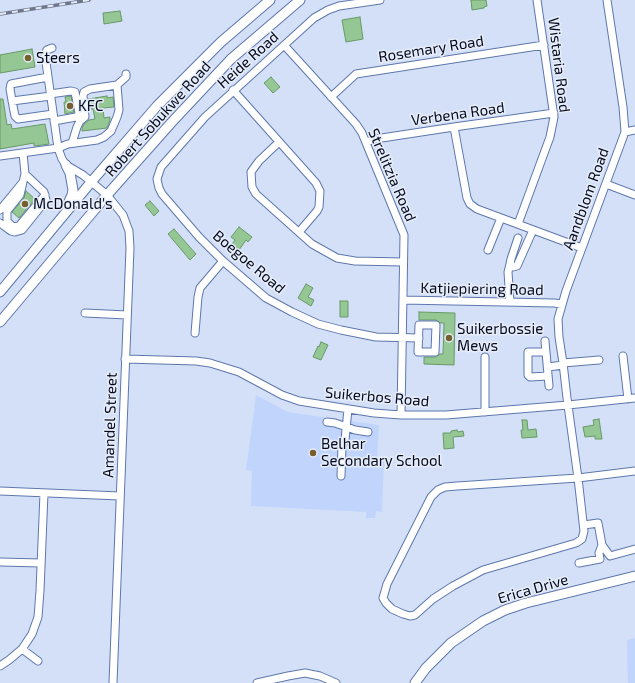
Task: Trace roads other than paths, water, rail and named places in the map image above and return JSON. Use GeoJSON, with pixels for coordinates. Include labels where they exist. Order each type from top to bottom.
{"type":"FeatureCollection","features":[{"type":"Feature","properties":{"kind":"main road","name":"Robert Sobukwe Road"},"geometry":{"type":"LineString","coordinates":[[0,292],[157,106],[221,42],[270,0]]}},
{"type":"Feature","properties":{"kind":"main road","name":"Robert Sobukwe Road"},"geometry":{"type":"LineString","coordinates":[[0,322],[107,195],[171,123],[231,60],[300,0]]}},
{"type":"Feature","properties":{"kind":"main road"},"geometry":{"type":"LineString","coordinates":[[61,218],[73,190],[70,173],[66,165]]}},
{"type":"Feature","properties":{"kind":"main road","name":"Erica Drive"},"geometry":{"type":"LineString","coordinates":[[415,683],[426,668],[451,643],[483,621],[505,610],[526,603],[635,576]]}},
{"type":"Feature","properties":{"kind":"street","name":"Heide Road"},"geometry":{"type":"LineString","coordinates":[[157,175],[161,167],[205,117],[314,18],[340,6],[380,0]]}},
{"type":"Feature","properties":{"kind":"street","name":"Wistaria Road"},"geometry":{"type":"LineString","coordinates":[[518,224],[553,126],[554,113],[537,0]]}},
{"type":"Feature","properties":{"kind":"street","name":"Aandblom Road"},"geometry":{"type":"LineString","coordinates":[[584,525],[558,331],[558,319],[582,248],[625,132],[624,107],[607,0]]}},
{"type":"Feature","properties":{"kind":"street","name":"Strelitzia Road"},"geometry":{"type":"LineString","coordinates":[[284,45],[356,124],[366,142],[404,235],[401,337],[401,415]]}},
{"type":"Feature","properties":{"kind":"street","name":"Rosemary Road"},"geometry":{"type":"LineString","coordinates":[[331,97],[356,74],[544,45]]}},
{"type":"Feature","properties":{"kind":"street"},"geometry":{"type":"LineString","coordinates":[[52,48],[45,52],[49,66],[50,95],[58,148],[66,165]]}},
{"type":"Feature","properties":{"kind":"street"},"geometry":{"type":"LineString","coordinates":[[72,144],[77,127],[80,121],[85,117],[84,92],[90,89],[117,85],[126,77],[126,74]]}},
{"type":"Feature","properties":{"kind":"street"},"geometry":{"type":"LineString","coordinates":[[12,101],[73,91],[76,94],[79,113],[78,116],[18,119],[14,114],[12,101],[10,88],[11,84],[50,81]]}},
{"type":"Feature","properties":{"kind":"street"},"geometry":{"type":"LineString","coordinates":[[0,156],[58,148],[101,139],[111,131],[119,113],[117,85]]}},
{"type":"Feature","properties":{"kind":"street"},"geometry":{"type":"LineString","coordinates":[[233,90],[316,183],[320,191],[320,200],[317,211],[299,232]]}},
{"type":"Feature","properties":{"kind":"street","name":"Verbena Road"},"geometry":{"type":"LineString","coordinates":[[366,142],[375,139],[554,113]]}},
{"type":"Feature","properties":{"kind":"street"},"geometry":{"type":"LineString","coordinates":[[454,127],[467,198],[470,204],[477,209],[582,248]]}},
{"type":"Feature","properties":{"kind":"street"},"geometry":{"type":"LineString","coordinates":[[625,132],[635,130]]}},
{"type":"Feature","properties":{"kind":"street"},"geometry":{"type":"LineString","coordinates":[[279,142],[259,161],[251,172],[252,188],[256,194],[312,244],[337,258],[355,261],[403,262]]}},
{"type":"Feature","properties":{"kind":"street"},"geometry":{"type":"LineString","coordinates":[[23,153],[25,174],[20,195],[7,211],[7,221],[12,227],[19,226],[45,195]]}},
{"type":"Feature","properties":{"kind":"street","name":"Amandel Street"},"geometry":{"type":"LineString","coordinates":[[66,165],[92,182],[107,195],[123,215],[129,231],[113,683]]}},
{"type":"Feature","properties":{"kind":"street"},"geometry":{"type":"LineString","coordinates":[[0,222],[11,231],[15,232],[22,230],[46,200],[44,192],[25,174]]}},
{"type":"Feature","properties":{"kind":"street","name":"Boegoe Road"},"geometry":{"type":"LineString","coordinates":[[157,175],[157,183],[162,194],[199,237],[223,261],[266,298],[318,324],[376,337],[419,338]]}},
{"type":"Feature","properties":{"kind":"street"},"geometry":{"type":"LineString","coordinates":[[0,210],[23,182]]}},
{"type":"Feature","properties":{"kind":"street"},"geometry":{"type":"LineString","coordinates":[[606,184],[635,195]]}},
{"type":"Feature","properties":{"kind":"street"},"geometry":{"type":"LineString","coordinates":[[488,250],[501,218]]}},
{"type":"Feature","properties":{"kind":"street"},"geometry":{"type":"LineString","coordinates":[[510,264],[511,267],[517,266],[533,230]]}},
{"type":"Feature","properties":{"kind":"street"},"geometry":{"type":"LineString","coordinates":[[510,302],[508,272],[518,238]]}},
{"type":"Feature","properties":{"kind":"street"},"geometry":{"type":"LineString","coordinates":[[196,333],[198,296],[200,288],[223,261]]}},
{"type":"Feature","properties":{"kind":"street","name":"Katjiepiering Road"},"geometry":{"type":"LineString","coordinates":[[402,300],[562,304]]}},
{"type":"Feature","properties":{"kind":"street"},"geometry":{"type":"LineString","coordinates":[[85,313],[127,315]]}},
{"type":"Feature","properties":{"kind":"street"},"geometry":{"type":"LineString","coordinates":[[545,341],[549,386]]}},
{"type":"Feature","properties":{"kind":"street"},"geometry":{"type":"LineString","coordinates":[[546,352],[528,352],[528,375],[530,377],[548,376]]}},
{"type":"Feature","properties":{"kind":"street"},"geometry":{"type":"LineString","coordinates":[[485,356],[485,412]]}},
{"type":"Feature","properties":{"kind":"street"},"geometry":{"type":"LineString","coordinates":[[623,356],[632,398]]}},
{"type":"Feature","properties":{"kind":"street","name":"Suikerbos Road"},"geometry":{"type":"LineString","coordinates":[[125,359],[196,361],[210,363],[239,372],[291,399],[348,409],[401,415],[422,416],[568,406],[632,398]]}},
{"type":"Feature","properties":{"kind":"street"},"geometry":{"type":"LineString","coordinates":[[548,366],[599,360]]}},
{"type":"Feature","properties":{"kind":"street"},"geometry":{"type":"LineString","coordinates":[[341,476],[342,446],[345,440],[348,409]]}},
{"type":"Feature","properties":{"kind":"street"},"geometry":{"type":"LineString","coordinates":[[327,422],[368,432]]}},
{"type":"Feature","properties":{"kind":"street"},"geometry":{"type":"LineString","coordinates":[[635,471],[578,478],[458,486],[438,490],[431,497],[387,584],[383,598],[392,608],[410,616],[415,614],[452,586],[483,570],[576,543],[582,539],[584,525],[598,523],[602,545],[610,556],[635,549]]}},
{"type":"Feature","properties":{"kind":"street"},"geometry":{"type":"LineString","coordinates":[[0,491],[120,496]]}},
{"type":"Feature","properties":{"kind":"street"},"geometry":{"type":"LineString","coordinates":[[0,666],[22,649],[32,634],[38,617],[44,493]]}},
{"type":"Feature","properties":{"kind":"street"},"geometry":{"type":"LineString","coordinates":[[579,564],[600,559],[599,553],[602,545]]}},
{"type":"Feature","properties":{"kind":"street"},"geometry":{"type":"LineString","coordinates":[[0,562],[41,563]]}},
{"type":"Feature","properties":{"kind":"street"},"geometry":{"type":"LineString","coordinates":[[22,649],[38,661]]}},
{"type":"Feature","properties":{"kind":"street"},"geometry":{"type":"LineString","coordinates":[[257,683],[305,673],[320,676],[336,683]]}},
{"type":"Feature","properties":{"kind":"railway"},"geometry":{"type":"LineString","coordinates":[[0,14],[89,0]]}},
{"type":"Feature","properties":{"kind":"place","name":"Steers"},"geometry":{"type":"Point","coordinates":[28,58]}},
{"type":"Feature","properties":{"kind":"place","name":"KFC"},"geometry":{"type":"Point","coordinates":[70,106]}},
{"type":"Feature","properties":{"kind":"place","name":"McDonald's"},"geometry":{"type":"Point","coordinates":[25,204]}},
{"type":"Feature","properties":{"kind":"place","name":"Suikerbossie Mews"},"geometry":{"type":"Point","coordinates":[449,338]}},
{"type":"Feature","properties":{"kind":"place","name":"Belhar Secondary School"},"geometry":{"type":"Point","coordinates":[313,453]}}]}
